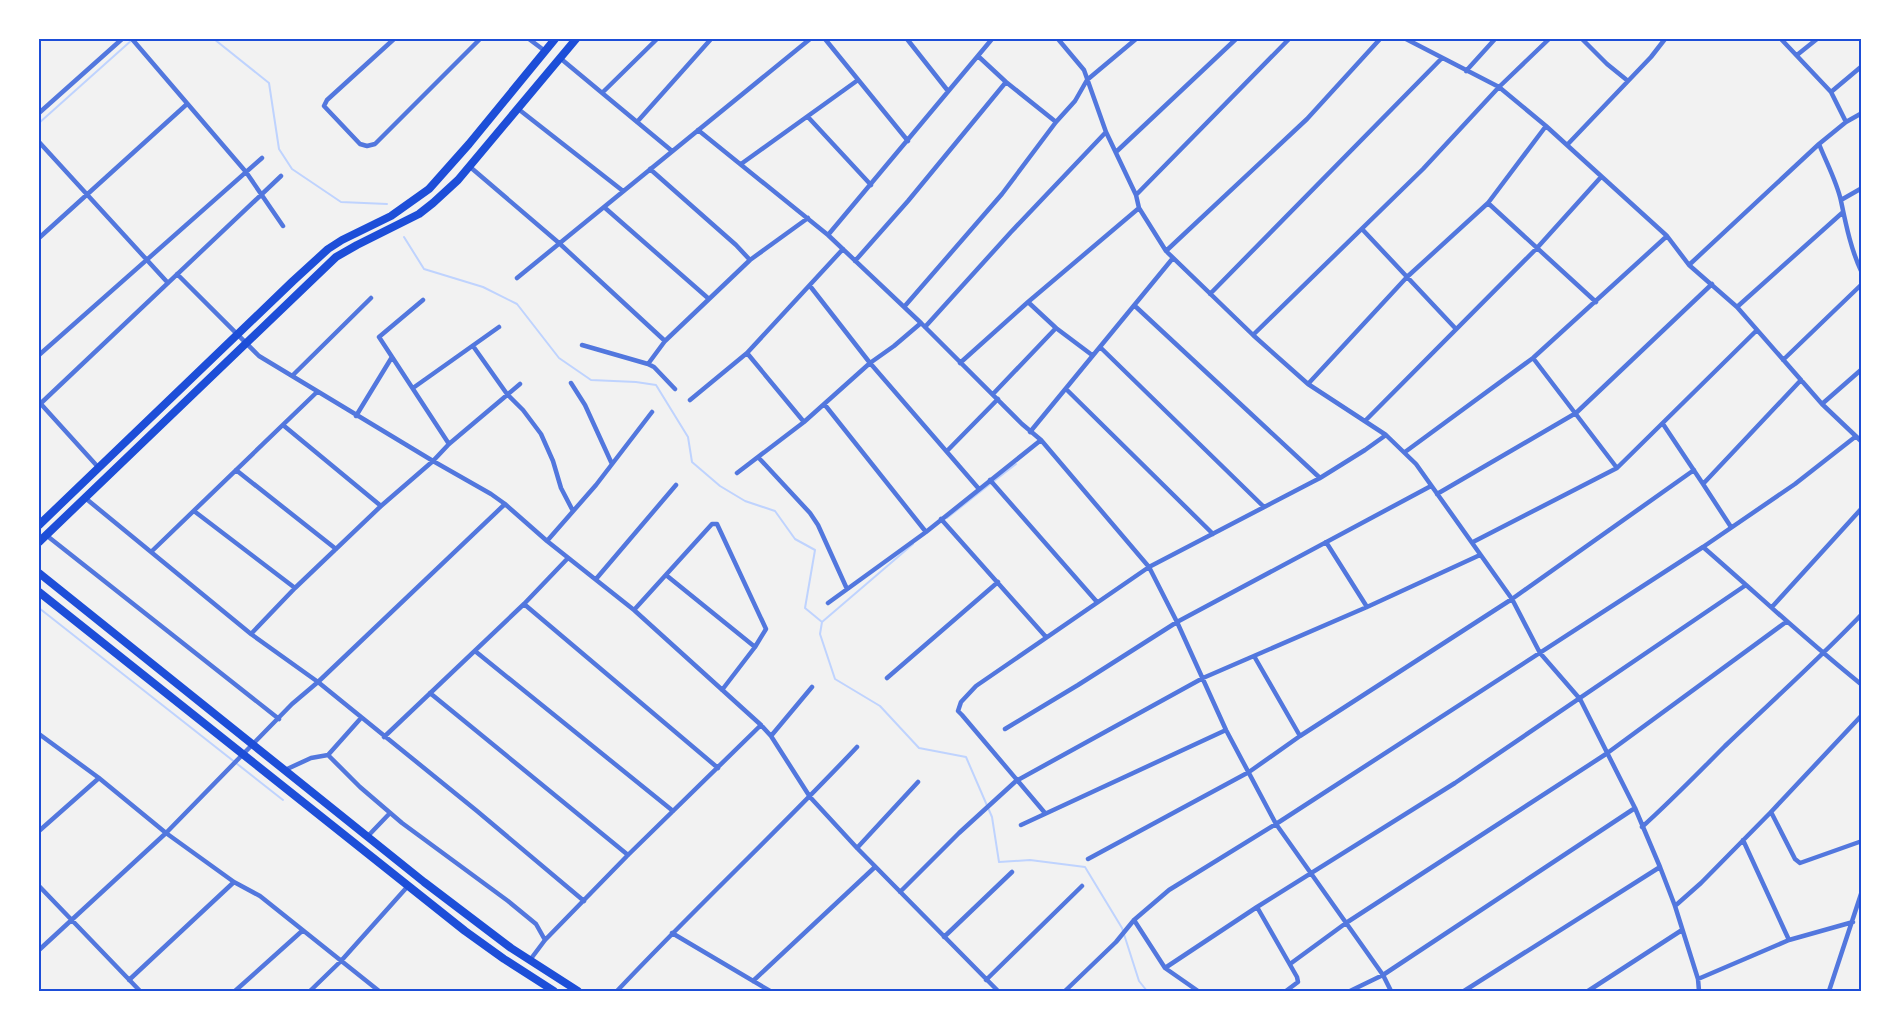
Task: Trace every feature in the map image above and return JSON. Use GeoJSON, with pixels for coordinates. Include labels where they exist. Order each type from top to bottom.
{"type":"FeatureCollection","features":[{"type":"Feature","properties":{"kind":"highway"},"geometry":{"type":"LineString","coordinates":[[39,573],[465,914],[578,991]]}},
{"type":"Feature","properties":{"kind":"highway"},"geometry":{"type":"LineString","coordinates":[[39,592],[408,886],[504,959],[554,991]]}},
{"type":"Feature","properties":{"kind":"main road"},"geometry":{"type":"LineString","coordinates":[[39,525],[328,249],[391,216],[429,189],[555,39]]}},
{"type":"Feature","properties":{"kind":"main road"},"geometry":{"type":"LineString","coordinates":[[39,542],[336,257],[419,214],[458,180],[576,39]]}},
{"type":"Feature","properties":{"kind":"street"},"geometry":{"type":"LineString","coordinates":[[39,113],[122,39]]}},
{"type":"Feature","properties":{"kind":"street"},"geometry":{"type":"LineString","coordinates":[[132,39],[246,172],[283,226]]}},
{"type":"Feature","properties":{"kind":"street"},"geometry":{"type":"LineString","coordinates":[[394,39],[327,100],[324,106],[360,144],[367,146],[375,144],[480,39]]}},
{"type":"Feature","properties":{"kind":"street"},"geometry":{"type":"LineString","coordinates":[[529,39],[545,51]]}},
{"type":"Feature","properties":{"kind":"street"},"geometry":{"type":"LineString","coordinates":[[602,93],[657,39]]}},
{"type":"Feature","properties":{"kind":"street"},"geometry":{"type":"LineString","coordinates":[[637,122],[709,41],[703,39]]}},
{"type":"Feature","properties":{"kind":"street"},"geometry":{"type":"LineString","coordinates":[[516,278],[810,39]]}},
{"type":"Feature","properties":{"kind":"street"},"geometry":{"type":"LineString","coordinates":[[825,39],[908,141]]}},
{"type":"Feature","properties":{"kind":"street"},"geometry":{"type":"LineString","coordinates":[[908,39],[948,92]]}},
{"type":"Feature","properties":{"kind":"street"},"geometry":{"type":"LineString","coordinates":[[828,235],[992,39]]}},
{"type":"Feature","properties":{"kind":"street"},"geometry":{"type":"LineString","coordinates":[[1058,39],[1084,70],[1106,132],[1136,195],[1139,208],[1166,251],[1253,335],[1308,384],[1386,435],[1405,452],[1473,542],[1512,599],[1540,653],[1580,699],[1635,808],[1660,867],[1698,979],[1699,991]]}},
{"type":"Feature","properties":{"kind":"street"},"geometry":{"type":"LineString","coordinates":[[1116,152],[1236,39]]}},
{"type":"Feature","properties":{"kind":"street"},"geometry":{"type":"LineString","coordinates":[[1136,195],[1289,39]]}},
{"type":"Feature","properties":{"kind":"street"},"geometry":{"type":"LineString","coordinates":[[1166,251],[1307,119],[1380,39]]}},
{"type":"Feature","properties":{"kind":"street"},"geometry":{"type":"LineString","coordinates":[[1408,39],[1499,87],[1546,126],[1667,236],[1689,265],[1737,308],[1822,404],[1862,442]]}},
{"type":"Feature","properties":{"kind":"street"},"geometry":{"type":"LineString","coordinates":[[1466,71],[1495,39]]}},
{"type":"Feature","properties":{"kind":"street"},"geometry":{"type":"LineString","coordinates":[[1253,335],[1423,169],[1499,87],[1549,39]]}},
{"type":"Feature","properties":{"kind":"street"},"geometry":{"type":"LineString","coordinates":[[1582,39],[1628,81]]}},
{"type":"Feature","properties":{"kind":"street"},"geometry":{"type":"LineString","coordinates":[[1567,145],[1665,39]]}},
{"type":"Feature","properties":{"kind":"street"},"geometry":{"type":"LineString","coordinates":[[1781,39],[1831,92],[1846,122]]}},
{"type":"Feature","properties":{"kind":"street"},"geometry":{"type":"LineString","coordinates":[[1797,55],[1818,39]]}},
{"type":"Feature","properties":{"kind":"street"},"geometry":{"type":"LineString","coordinates":[[904,307],[1002,194],[1056,122],[1075,101],[1087,80],[1132,40]]}},
{"type":"Feature","properties":{"kind":"street"},"geometry":{"type":"LineString","coordinates":[[978,56],[1056,122]]}},
{"type":"Feature","properties":{"kind":"street"},"geometry":{"type":"LineString","coordinates":[[560,58],[672,151]]}},
{"type":"Feature","properties":{"kind":"street"},"geometry":{"type":"LineString","coordinates":[[1210,294],[1442,58]]}},
{"type":"Feature","properties":{"kind":"street"},"geometry":{"type":"LineString","coordinates":[[1831,92],[1862,66]]}},
{"type":"Feature","properties":{"kind":"street"},"geometry":{"type":"LineString","coordinates":[[741,164],[858,80]]}},
{"type":"Feature","properties":{"kind":"street"},"geometry":{"type":"LineString","coordinates":[[741,164],[858,80]]}},
{"type":"Feature","properties":{"kind":"street"},"geometry":{"type":"LineString","coordinates":[[855,261],[908,201],[1006,82]]}},
{"type":"Feature","properties":{"kind":"street"},"geometry":{"type":"LineString","coordinates":[[39,238],[187,104]]}},
{"type":"Feature","properties":{"kind":"street"},"geometry":{"type":"LineString","coordinates":[[517,108],[623,191]]}},
{"type":"Feature","properties":{"kind":"street"},"geometry":{"type":"LineString","coordinates":[[1689,265],[1820,144],[1846,122],[1862,113]]}},
{"type":"Feature","properties":{"kind":"street"},"geometry":{"type":"LineString","coordinates":[[807,117],[871,185]]}},
{"type":"Feature","properties":{"kind":"street"},"geometry":{"type":"LineString","coordinates":[[1308,384],[1407,277],[1488,203],[1546,126]]}},
{"type":"Feature","properties":{"kind":"street"},"geometry":{"type":"LineString","coordinates":[[698,130],[828,235],[923,325],[1030,432],[1041,440],[1149,567],[1177,622],[1226,730],[1276,824],[1383,975],[1391,991]]}},
{"type":"Feature","properties":{"kind":"street"},"geometry":{"type":"LineString","coordinates":[[737,473],[825,405],[870,363],[923,325],[1106,132]]}},
{"type":"Feature","properties":{"kind":"street"},"geometry":{"type":"LineString","coordinates":[[39,142],[168,283]]}},
{"type":"Feature","properties":{"kind":"street"},"geometry":{"type":"LineString","coordinates":[[1820,144],[1841,200],[1842,213],[1862,273]]}},
{"type":"Feature","properties":{"kind":"street"},"geometry":{"type":"LineString","coordinates":[[39,355],[262,158]]}},
{"type":"Feature","properties":{"kind":"street"},"geometry":{"type":"LineString","coordinates":[[469,166],[559,243],[665,341]]}},
{"type":"Feature","properties":{"kind":"street"},"geometry":{"type":"LineString","coordinates":[[650,169],[750,260]]}},
{"type":"Feature","properties":{"kind":"street"},"geometry":{"type":"LineString","coordinates":[[98,467],[40,404],[281,176]]}},
{"type":"Feature","properties":{"kind":"street"},"geometry":{"type":"LineString","coordinates":[[1365,421],[1537,248],[1601,177]]}},
{"type":"Feature","properties":{"kind":"street"},"geometry":{"type":"LineString","coordinates":[[1841,200],[1862,188]]}},
{"type":"Feature","properties":{"kind":"street"},"geometry":{"type":"LineString","coordinates":[[1488,203],[1596,302]]}},
{"type":"Feature","properties":{"kind":"street"},"geometry":{"type":"LineString","coordinates":[[604,207],[709,299]]}},
{"type":"Feature","properties":{"kind":"street"},"geometry":{"type":"LineString","coordinates":[[960,363],[1139,208]]}},
{"type":"Feature","properties":{"kind":"street"},"geometry":{"type":"LineString","coordinates":[[1737,308],[1842,213]]}},
{"type":"Feature","properties":{"kind":"street"},"geometry":{"type":"LineString","coordinates":[[648,364],[665,341],[750,260],[808,218]]}},
{"type":"Feature","properties":{"kind":"street"},"geometry":{"type":"LineString","coordinates":[[1362,229],[1456,329]]}},
{"type":"Feature","properties":{"kind":"street"},"geometry":{"type":"LineString","coordinates":[[1405,452],[1533,358],[1667,236]]}},
{"type":"Feature","properties":{"kind":"street"},"geometry":{"type":"LineString","coordinates":[[690,400],[747,354],[843,249]]}},
{"type":"Feature","properties":{"kind":"street"},"geometry":{"type":"LineString","coordinates":[[1030,432],[1173,258]]}},
{"type":"Feature","properties":{"kind":"street"},"geometry":{"type":"LineString","coordinates":[[177,274],[259,356],[356,416],[491,494],[634,610],[761,725],[771,736],[810,797],[875,867],[998,991]]}},
{"type":"Feature","properties":{"kind":"street"},"geometry":{"type":"LineString","coordinates":[[1437,494],[1576,412],[1712,284]]}},
{"type":"Feature","properties":{"kind":"street"},"geometry":{"type":"LineString","coordinates":[[1783,360],[1862,284]]}},
{"type":"Feature","properties":{"kind":"street"},"geometry":{"type":"LineString","coordinates":[[810,286],[870,363],[979,489]]}},
{"type":"Feature","properties":{"kind":"street"},"geometry":{"type":"LineString","coordinates":[[292,376],[371,298]]}},
{"type":"Feature","properties":{"kind":"street"},"geometry":{"type":"LineString","coordinates":[[423,300],[379,337],[448,444]]}},
{"type":"Feature","properties":{"kind":"street"},"geometry":{"type":"LineString","coordinates":[[1028,302],[1056,328],[1092,355]]}},
{"type":"Feature","properties":{"kind":"street"},"geometry":{"type":"LineString","coordinates":[[1135,306],[1320,478]]}},
{"type":"Feature","properties":{"kind":"street"},"geometry":{"type":"LineString","coordinates":[[412,388],[499,327]]}},
{"type":"Feature","properties":{"kind":"street"},"geometry":{"type":"LineString","coordinates":[[993,394],[1056,328]]}},
{"type":"Feature","properties":{"kind":"street"},"geometry":{"type":"LineString","coordinates":[[1473,542],[1617,468],[1757,330]]}},
{"type":"Feature","properties":{"kind":"street"},"geometry":{"type":"LineString","coordinates":[[582,345],[648,364],[654,367],[675,389]]}},
{"type":"Feature","properties":{"kind":"street"},"geometry":{"type":"LineString","coordinates":[[473,346],[507,394],[524,410],[541,434],[553,461],[561,488],[573,511]]}},
{"type":"Feature","properties":{"kind":"street"},"geometry":{"type":"LineString","coordinates":[[1100,346],[1264,507]]}},
{"type":"Feature","properties":{"kind":"street"},"geometry":{"type":"LineString","coordinates":[[747,354],[804,422]]}},
{"type":"Feature","properties":{"kind":"street"},"geometry":{"type":"LineString","coordinates":[[356,416],[392,357]]}},
{"type":"Feature","properties":{"kind":"street"},"geometry":{"type":"LineString","coordinates":[[1533,358],[1617,468]]}},
{"type":"Feature","properties":{"kind":"street"},"geometry":{"type":"LineString","coordinates":[[1822,404],[1862,369]]}},
{"type":"Feature","properties":{"kind":"street"},"geometry":{"type":"LineString","coordinates":[[1702,484],[1801,380]]}},
{"type":"Feature","properties":{"kind":"street"},"geometry":{"type":"LineString","coordinates":[[571,383],[585,405],[612,464]]}},
{"type":"Feature","properties":{"kind":"street"},"geometry":{"type":"LineString","coordinates":[[251,634],[295,588],[381,506],[433,461],[448,444],[520,384]]}},
{"type":"Feature","properties":{"kind":"street"},"geometry":{"type":"LineString","coordinates":[[1066,390],[1213,534]]}},
{"type":"Feature","properties":{"kind":"street"},"geometry":{"type":"LineString","coordinates":[[151,552],[317,392]]}},
{"type":"Feature","properties":{"kind":"street"},"geometry":{"type":"LineString","coordinates":[[947,451],[998,399]]}},
{"type":"Feature","properties":{"kind":"street"},"geometry":{"type":"LineString","coordinates":[[825,405],[926,532]]}},
{"type":"Feature","properties":{"kind":"street"},"geometry":{"type":"LineString","coordinates":[[547,541],[612,464],[652,412]]}},
{"type":"Feature","properties":{"kind":"street"},"geometry":{"type":"LineString","coordinates":[[1663,424],[1731,526]]}},
{"type":"Feature","properties":{"kind":"street"},"geometry":{"type":"LineString","coordinates":[[283,425],[381,506]]}},
{"type":"Feature","properties":{"kind":"street"},"geometry":{"type":"LineString","coordinates":[[1046,813],[1016,781],[962,715],[958,707],[976,686],[1149,567],[1320,478],[1386,435]]}},
{"type":"Feature","properties":{"kind":"street"},"geometry":{"type":"LineString","coordinates":[[1065,991],[1116,942],[1134,921],[1169,890],[1276,824],[1703,547],[1795,484],[1855,437]]}},
{"type":"Feature","properties":{"kind":"street"},"geometry":{"type":"LineString","coordinates":[[828,603],[926,532],[1041,440]]}},
{"type":"Feature","properties":{"kind":"street"},"geometry":{"type":"LineString","coordinates":[[758,458],[810,513],[818,525],[847,589]]}},
{"type":"Feature","properties":{"kind":"street"},"geometry":{"type":"LineString","coordinates":[[236,470],[336,549]]}},
{"type":"Feature","properties":{"kind":"street"},"geometry":{"type":"LineString","coordinates":[[1088,859],[1249,772],[1300,736],[1512,599],[1694,470]]}},
{"type":"Feature","properties":{"kind":"street"},"geometry":{"type":"LineString","coordinates":[[990,480],[1097,602]]}},
{"type":"Feature","properties":{"kind":"street"},"geometry":{"type":"LineString","coordinates":[[596,579],[676,485]]}},
{"type":"Feature","properties":{"kind":"street"},"geometry":{"type":"LineString","coordinates":[[1005,729],[1078,686],[1177,622],[1431,486]]}},
{"type":"Feature","properties":{"kind":"street"},"geometry":{"type":"LineString","coordinates":[[84,497],[251,634],[318,682],[584,902]]}},
{"type":"Feature","properties":{"kind":"street"},"geometry":{"type":"LineString","coordinates":[[39,950],[166,833],[254,746],[292,704],[505,504]]}},
{"type":"Feature","properties":{"kind":"street"},"geometry":{"type":"LineString","coordinates":[[1772,607],[1862,508]]}},
{"type":"Feature","properties":{"kind":"street"},"geometry":{"type":"LineString","coordinates":[[194,511],[295,588]]}},
{"type":"Feature","properties":{"kind":"street"},"geometry":{"type":"LineString","coordinates":[[941,519],[1046,637]]}},
{"type":"Feature","properties":{"kind":"street"},"geometry":{"type":"LineString","coordinates":[[634,610],[712,524],[717,524],[766,629],[722,690]]}},
{"type":"Feature","properties":{"kind":"street"},"geometry":{"type":"LineString","coordinates":[[46,535],[279,719]]}},
{"type":"Feature","properties":{"kind":"street"},"geometry":{"type":"LineString","coordinates":[[1326,542],[1367,607]]}},
{"type":"Feature","properties":{"kind":"street"},"geometry":{"type":"LineString","coordinates":[[1703,547],[1786,622],[1862,685]]}},
{"type":"Feature","properties":{"kind":"street"},"geometry":{"type":"LineString","coordinates":[[900,892],[959,833],[1016,781],[1203,678],[1480,555]]}},
{"type":"Feature","properties":{"kind":"street"},"geometry":{"type":"LineString","coordinates":[[384,737],[525,604],[568,558]]}},
{"type":"Feature","properties":{"kind":"street"},"geometry":{"type":"LineString","coordinates":[[666,575],[755,647]]}},
{"type":"Feature","properties":{"kind":"street"},"geometry":{"type":"LineString","coordinates":[[887,678],[998,582]]}},
{"type":"Feature","properties":{"kind":"street"},"geometry":{"type":"LineString","coordinates":[[1165,968],[1257,907],[1455,783],[1746,585]]}},
{"type":"Feature","properties":{"kind":"street"},"geometry":{"type":"LineString","coordinates":[[525,604],[718,768]]}},
{"type":"Feature","properties":{"kind":"street"},"geometry":{"type":"LineString","coordinates":[[1642,827],[1824,654],[1862,614]]}},
{"type":"Feature","properties":{"kind":"street"},"geometry":{"type":"LineString","coordinates":[[1290,964],[1346,923],[1606,754],[1786,622]]}},
{"type":"Feature","properties":{"kind":"street"},"geometry":{"type":"LineString","coordinates":[[475,651],[674,811]]}},
{"type":"Feature","properties":{"kind":"street"},"geometry":{"type":"LineString","coordinates":[[1254,656],[1300,736]]}},
{"type":"Feature","properties":{"kind":"street"},"geometry":{"type":"LineString","coordinates":[[771,736],[812,687]]}},
{"type":"Feature","properties":{"kind":"street"},"geometry":{"type":"LineString","coordinates":[[430,693],[628,855]]}},
{"type":"Feature","properties":{"kind":"street"},"geometry":{"type":"LineString","coordinates":[[1675,906],[1771,812],[1862,715]]}},
{"type":"Feature","properties":{"kind":"street"},"geometry":{"type":"LineString","coordinates":[[285,770],[311,758],[328,755],[361,718]]}},
{"type":"Feature","properties":{"kind":"street"},"geometry":{"type":"LineString","coordinates":[[530,960],[545,940],[628,855],[761,725]]}},
{"type":"Feature","properties":{"kind":"street"},"geometry":{"type":"LineString","coordinates":[[1021,825],[1226,730]]}},
{"type":"Feature","properties":{"kind":"street"},"geometry":{"type":"LineString","coordinates":[[39,734],[99,778],[166,833],[234,882],[260,896],[379,991]]}},
{"type":"Feature","properties":{"kind":"street"},"geometry":{"type":"LineString","coordinates":[[39,744],[45,738]]}},
{"type":"Feature","properties":{"kind":"street"},"geometry":{"type":"LineString","coordinates":[[617,991],[857,747]]}},
{"type":"Feature","properties":{"kind":"street"},"geometry":{"type":"LineString","coordinates":[[328,755],[390,813],[536,924],[545,940]]}},
{"type":"Feature","properties":{"kind":"street"},"geometry":{"type":"LineString","coordinates":[[39,831],[99,778]]}},
{"type":"Feature","properties":{"kind":"street"},"geometry":{"type":"LineString","coordinates":[[857,848],[918,782]]}},
{"type":"Feature","properties":{"kind":"street"},"geometry":{"type":"LineString","coordinates":[[1350,991],[1383,975],[1635,808]]}},
{"type":"Feature","properties":{"kind":"street"},"geometry":{"type":"LineString","coordinates":[[1771,812],[1795,859],[1800,863],[1862,841]]}},
{"type":"Feature","properties":{"kind":"street"},"geometry":{"type":"LineString","coordinates":[[367,837],[390,813]]}},
{"type":"Feature","properties":{"kind":"street"},"geometry":{"type":"LineString","coordinates":[[1743,840],[1790,940]]}},
{"type":"Feature","properties":{"kind":"street"},"geometry":{"type":"LineString","coordinates":[[753,981],[875,867]]}},
{"type":"Feature","properties":{"kind":"street"},"geometry":{"type":"LineString","coordinates":[[1464,991],[1660,867]]}},
{"type":"Feature","properties":{"kind":"street"},"geometry":{"type":"LineString","coordinates":[[944,937],[1012,872]]}},
{"type":"Feature","properties":{"kind":"street"},"geometry":{"type":"LineString","coordinates":[[129,980],[234,882]]}},
{"type":"Feature","properties":{"kind":"street"},"geometry":{"type":"LineString","coordinates":[[39,886],[140,991]]}},
{"type":"Feature","properties":{"kind":"street"},"geometry":{"type":"LineString","coordinates":[[310,991],[341,961],[408,886]]}},
{"type":"Feature","properties":{"kind":"street"},"geometry":{"type":"LineString","coordinates":[[986,980],[1082,886]]}},
{"type":"Feature","properties":{"kind":"street"},"geometry":{"type":"LineString","coordinates":[[1829,991],[1862,891]]}},
{"type":"Feature","properties":{"kind":"street"},"geometry":{"type":"LineString","coordinates":[[1257,907],[1297,976],[1298,982],[1286,991]]}},
{"type":"Feature","properties":{"kind":"street"},"geometry":{"type":"LineString","coordinates":[[1134,921],[1165,968],[1198,991]]}},
{"type":"Feature","properties":{"kind":"street"},"geometry":{"type":"LineString","coordinates":[[1698,979],[1790,940],[1853,922]]}},
{"type":"Feature","properties":{"kind":"street"},"geometry":{"type":"LineString","coordinates":[[1588,991],[1682,930]]}},
{"type":"Feature","properties":{"kind":"street"},"geometry":{"type":"LineString","coordinates":[[236,991],[302,931]]}},
{"type":"Feature","properties":{"kind":"street"},"geometry":{"type":"LineString","coordinates":[[672,933],[770,991]]}},
{"type":"Feature","properties":{"kind":"waterway"},"geometry":{"type":"LineString","coordinates":[[39,123],[133,39]]}},
{"type":"Feature","properties":{"kind":"waterway"},"geometry":{"type":"LineString","coordinates":[[214,39],[269,83],[279,149],[292,169],[341,202],[387,204]]}},
{"type":"Feature","properties":{"kind":"waterway"},"geometry":{"type":"LineString","coordinates":[[404,237],[424,269],[483,287],[517,304],[559,358],[591,380],[656,385],[688,437],[692,462],[720,486],[745,501],[775,511],[795,539],[815,550],[805,608],[822,622],[820,634],[835,679],[880,706],[919,748],[966,757],[992,817],[999,862],[1030,860],[1085,867],[1122,928],[1139,981],[1147,991]]}},
{"type":"Feature","properties":{"kind":"waterway"},"geometry":{"type":"LineString","coordinates":[[994,481],[1016,464]]}},
{"type":"Feature","properties":{"kind":"waterway"},"geometry":{"type":"LineString","coordinates":[[947,518],[990,484]]}},
{"type":"Feature","properties":{"kind":"waterway"},"geometry":{"type":"LineString","coordinates":[[822,622],[913,544]]}},
{"type":"Feature","properties":{"kind":"waterway"},"geometry":{"type":"LineString","coordinates":[[39,608],[283,800]]}}]}
